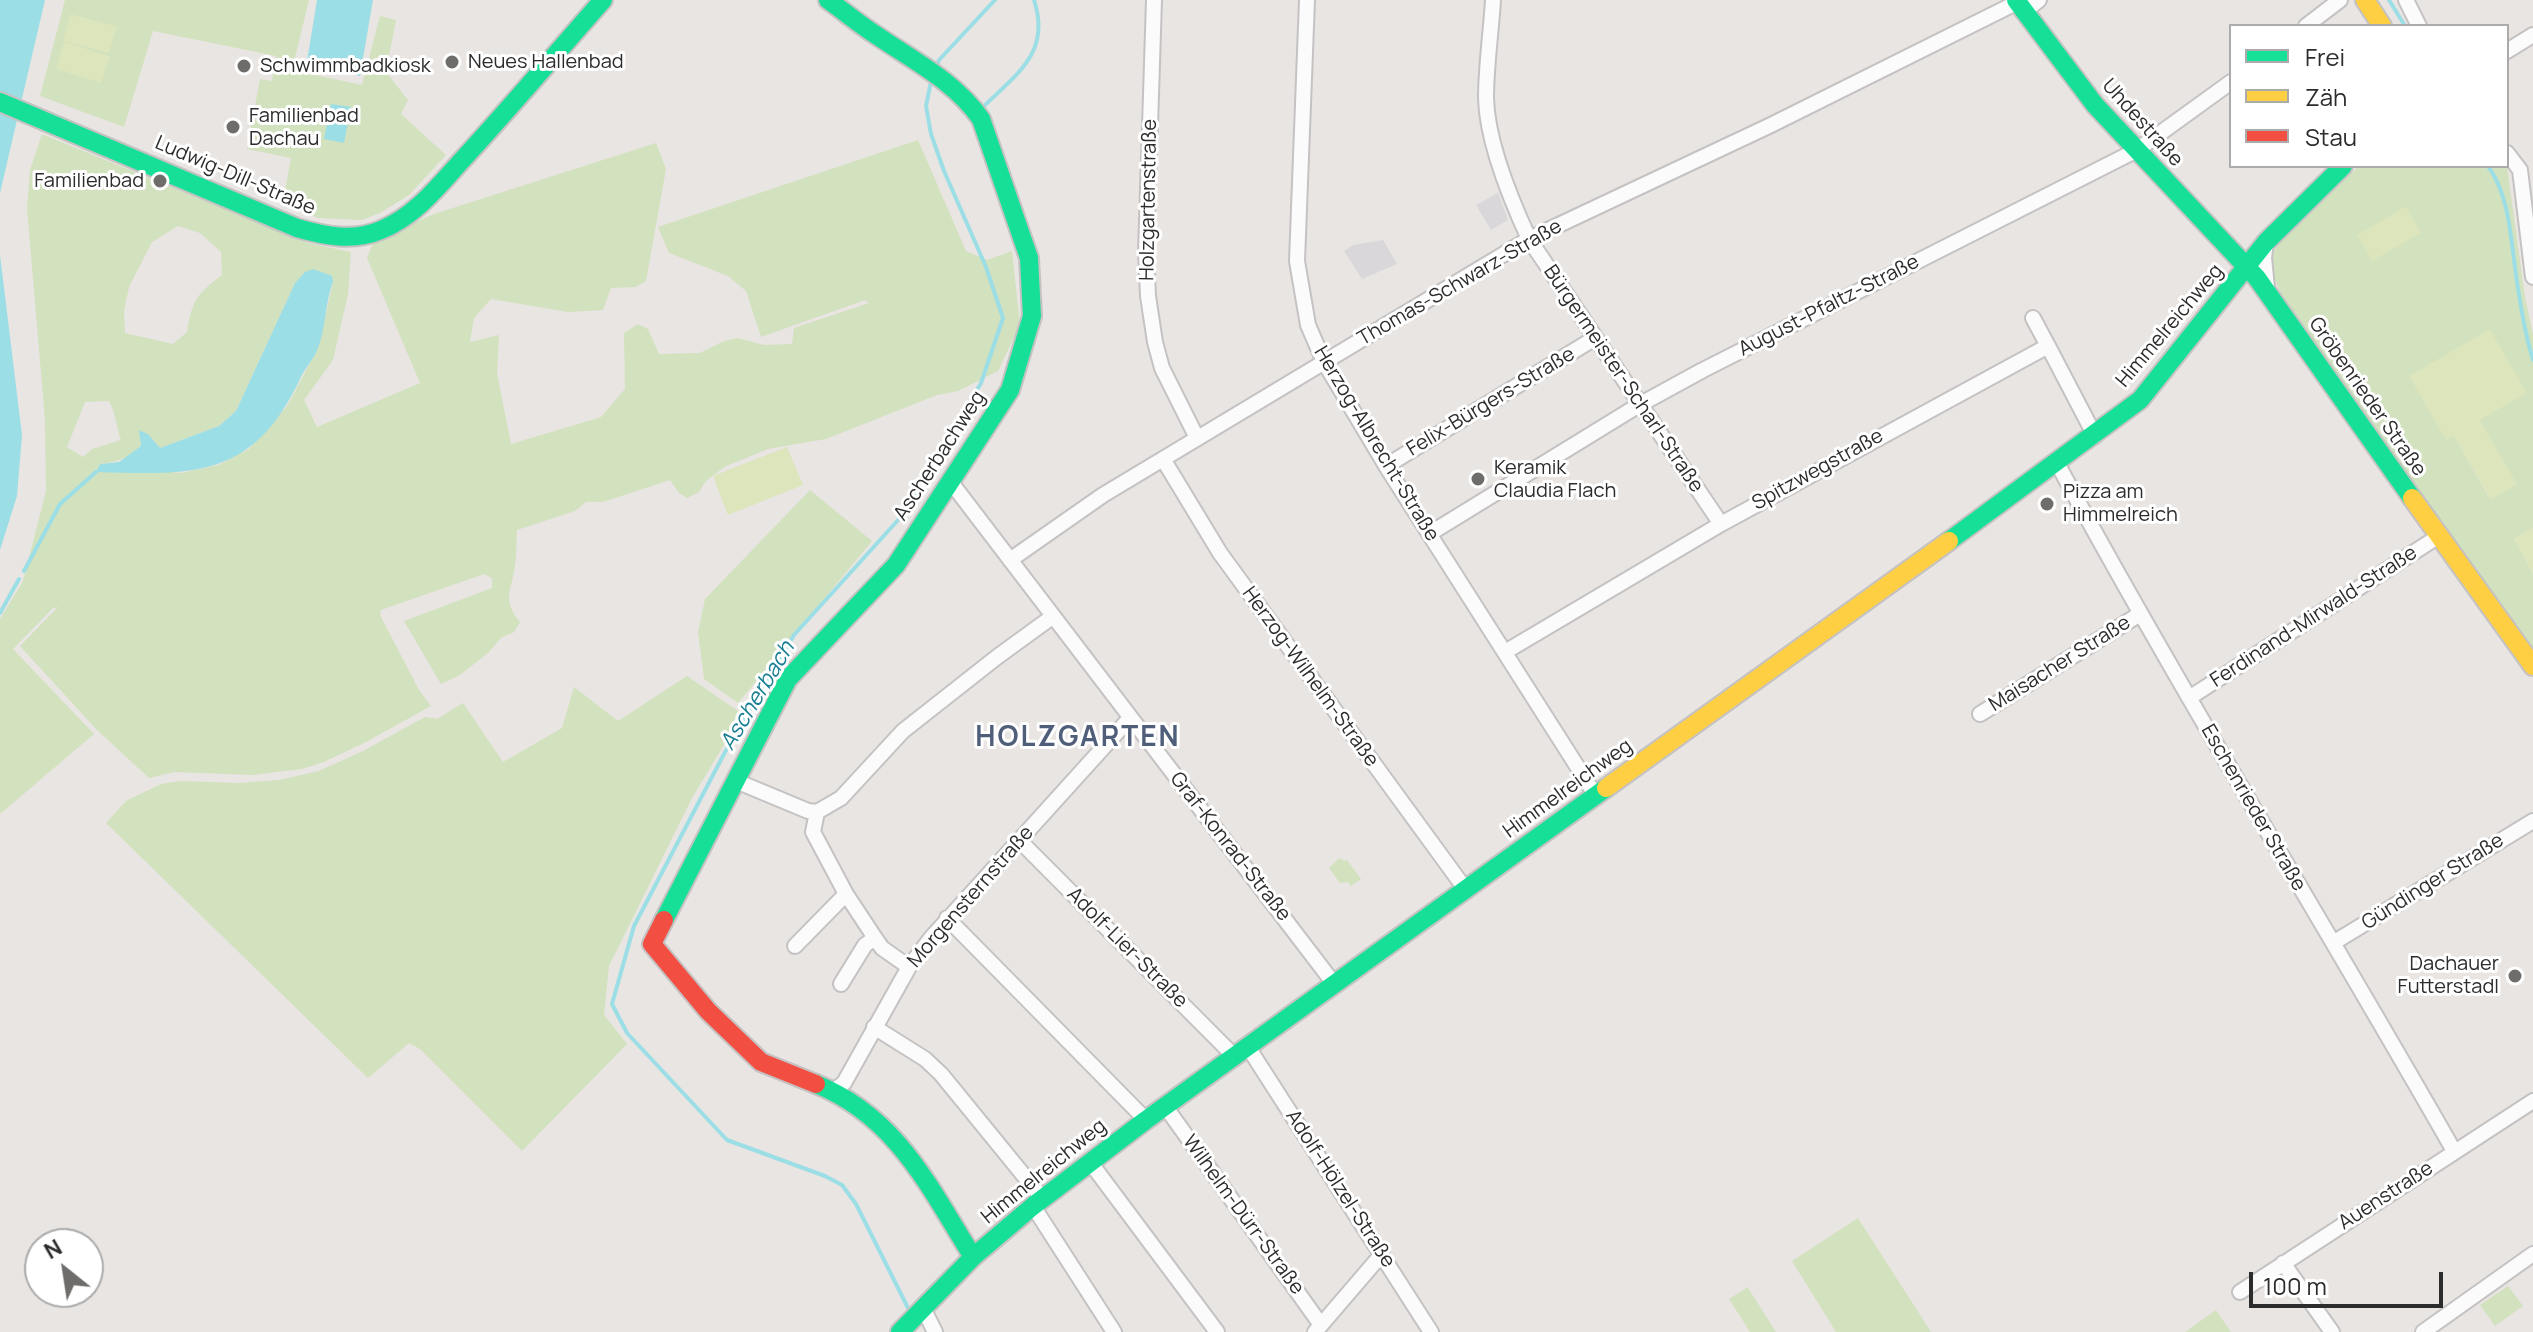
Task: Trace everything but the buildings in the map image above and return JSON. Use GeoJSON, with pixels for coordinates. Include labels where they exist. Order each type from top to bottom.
{"type":"FeatureCollection","features":[{"type":"Feature","properties":{"kind":"street","name":"Ludwig-Dill-Straße"},"geometry":{"type":"LineString","coordinates":[[0,102],[297,228],[330,237],[360,237],[388,228],[418,206],[603,0]]}},
{"type":"Feature","properties":{"kind":"street","name":"Ascherbachweg"},"geometry":{"type":"LineString","coordinates":[[828,0],[936,74],[967,99],[981,119],[1029,258],[1032,316],[1010,390],[896,565],[788,679],[652,944],[708,1011],[761,1062],[833,1091]]}},
{"type":"Feature","properties":{"kind":"street","name":"Holzgartenstraße"},"geometry":{"type":"LineString","coordinates":[[1154,0],[1146,252],[1148,296],[1162,368],[1197,438]]}},
{"type":"Feature","properties":{"kind":"street","name":"Herzog-Albrecht-Straße"},"geometry":{"type":"LineString","coordinates":[[1307,0],[1297,268],[1307,320],[1324,362],[1386,466],[1596,796]]}},
{"type":"Feature","properties":{"kind":"street","name":"Bürgermeister-Scharl-Straße"},"geometry":{"type":"LineString","coordinates":[[1493,0],[1486,101],[1508,193],[1529,239],[1721,524]]}},
{"type":"Feature","properties":{"kind":"street"},"geometry":{"type":"LineString","coordinates":[[2309,24],[2340,0]]}},
{"type":"Feature","properties":{"kind":"street"},"geometry":{"type":"LineString","coordinates":[[2365,0],[2381,24]]}},
{"type":"Feature","properties":{"kind":"street"},"geometry":{"type":"LineString","coordinates":[[2406,0],[2418,24]]}},
{"type":"Feature","properties":{"kind":"street","name":"Thomas-Schwarz-Straße"},"geometry":{"type":"LineString","coordinates":[[1010,560],[1103,495],[1529,239],[2024,4]]}},
{"type":"Feature","properties":{"kind":"street","name":"Uhdestraße"},"geometry":{"type":"LineString","coordinates":[[2024,4],[2095,105],[2246,268]]}},
{"type":"Feature","properties":{"kind":"street"},"geometry":{"type":"LineString","coordinates":[[2509,50],[2533,35]]}},
{"type":"Feature","properties":{"kind":"street","name":"August-Pfaltz-Straße"},"geometry":{"type":"LineString","coordinates":[[1429,534],[1639,405],[1703,370],[2137,150],[2229,83]]}},
{"type":"Feature","properties":{"kind":"street"},"geometry":{"type":"LineString","coordinates":[[2509,156],[2520,170],[2531,230],[2533,277]]}},
{"type":"Feature","properties":{"kind":"street"},"geometry":{"type":"LineString","coordinates":[[2246,268],[2266,242],[2341,168]]}},
{"type":"Feature","properties":{"kind":"street"},"geometry":{"type":"LineString","coordinates":[[2266,242],[2264,258],[2268,293]]}},
{"type":"Feature","properties":{"kind":"street","name":"Gröbenrieder Straße"},"geometry":{"type":"LineString","coordinates":[[2246,268],[2268,293],[2439,536],[2526,644],[2533,666]]}},
{"type":"Feature","properties":{"kind":"street","name":"Himmelreichweg"},"geometry":{"type":"LineString","coordinates":[[912,1320],[973,1257],[1146,1120],[2095,436],[2140,400],[2246,268]]}},
{"type":"Feature","properties":{"kind":"street"},"geometry":{"type":"LineString","coordinates":[[2033,318],[2095,436]]}},
{"type":"Feature","properties":{"kind":"street","name":"Felix-Bürgers-Straße"},"geometry":{"type":"LineString","coordinates":[[1386,466],[1595,338]]}},
{"type":"Feature","properties":{"kind":"street","name":"Spitzwegstraße"},"geometry":{"type":"LineString","coordinates":[[1505,652],[1721,524],[2048,346]]}},
{"type":"Feature","properties":{"kind":"street","name":"Herzog-Wilhelm-Straße"},"geometry":{"type":"LineString","coordinates":[[1163,459],[1245,589],[1466,890]]}},
{"type":"Feature","properties":{"kind":"street","name":"Eschenrieder Straße"},"geometry":{"type":"LineString","coordinates":[[2057,463],[2140,614],[2454,1151]]}},
{"type":"Feature","properties":{"kind":"street","name":"Graf-Konrad-Straße"},"geometry":{"type":"LineString","coordinates":[[950,481],[1335,985]]}},
{"type":"Feature","properties":{"kind":"street","name":"Ferdinand-Mirwald-Straße"},"geometry":{"type":"LineString","coordinates":[[2189,698],[2439,536]]}},
{"type":"Feature","properties":{"kind":"street","name":"Maisacher Straße"},"geometry":{"type":"LineString","coordinates":[[1980,714],[2140,614]]}},
{"type":"Feature","properties":{"kind":"street"},"geometry":{"type":"LineString","coordinates":[[736,781],[817,812],[841,798],[903,731],[1052,617]]}},
{"type":"Feature","properties":{"kind":"street","name":"Morgensternstraße"},"geometry":{"type":"LineString","coordinates":[[833,1091],[844,1083],[909,967],[947,918],[1130,718]]}},
{"type":"Feature","properties":{"kind":"street"},"geometry":{"type":"LineString","coordinates":[[817,812],[813,832],[846,894],[882,948],[909,967]]}},
{"type":"Feature","properties":{"kind":"street","name":"Gündinger Straße"},"geometry":{"type":"LineString","coordinates":[[2333,943],[2533,821]]}},
{"type":"Feature","properties":{"kind":"street","name":"Adolf-Lier-Straße"},"geometry":{"type":"LineString","coordinates":[[1019,840],[1241,1052]]}},
{"type":"Feature","properties":{"kind":"street"},"geometry":{"type":"LineString","coordinates":[[795,946],[846,894]]}},
{"type":"Feature","properties":{"kind":"street"},"geometry":{"type":"LineString","coordinates":[[947,918],[1146,1120]]}},
{"type":"Feature","properties":{"kind":"street"},"geometry":{"type":"LineString","coordinates":[[841,984],[865,945],[875,938]]}},
{"type":"Feature","properties":{"kind":"street"},"geometry":{"type":"LineString","coordinates":[[874,1027],[925,1059],[941,1074],[1038,1203],[1114,1332]]}},
{"type":"Feature","properties":{"kind":"street","name":"Adolf-Hölzel-Straße"},"geometry":{"type":"LineString","coordinates":[[1241,1052],[1382,1254],[1431,1332]]}},
{"type":"Feature","properties":{"kind":"street"},"geometry":{"type":"LineString","coordinates":[[833,1091],[887,1129],[907,1153],[973,1257]]}},
{"type":"Feature","properties":{"kind":"street","name":"Auenstraße"},"geometry":{"type":"LineString","coordinates":[[2240,1292],[2533,1101]]}},
{"type":"Feature","properties":{"kind":"street","name":"Wilhelm-Dürr-Straße"},"geometry":{"type":"LineString","coordinates":[[1165,1106],[1318,1328]]}},
{"type":"Feature","properties":{"kind":"street"},"geometry":{"type":"LineString","coordinates":[[1090,1162],[1217,1332]]}},
{"type":"Feature","properties":{"kind":"street"},"geometry":{"type":"LineString","coordinates":[[1318,1328],[1382,1254]]}},
{"type":"Feature","properties":{"kind":"street"},"geometry":{"type":"LineString","coordinates":[[2423,1332],[2533,1254]]}},
{"type":"Feature","properties":{"kind":"street"},"geometry":{"type":"LineString","coordinates":[[2283,1263],[2332,1332]]}},
{"type":"Feature","properties":{"kind":"street"},"geometry":{"type":"LineString","coordinates":[[912,1320],[935,1332]]}},
{"type":"Feature","properties":{"kind":"shaded area"},"geometry":{"type":"Polygon","coordinates":[[[1498,193],[1508,220],[1491,230],[1476,205],[1498,193]]]}},
{"type":"Feature","properties":{"kind":"shaded area"},"geometry":{"type":"Polygon","coordinates":[[[1383,240],[1397,264],[1362,279],[1344,251],[1353,245],[1383,240]]]}},
{"type":"Feature","properties":{"kind":"green space"},"geometry":{"type":"Polygon","coordinates":[[[65,0],[309,0],[292,70],[362,85],[380,16],[396,20],[386,72],[408,100],[401,114],[446,155],[409,195],[380,213],[362,220],[318,218],[283,201],[291,158],[247,149],[260,79],[272,81],[276,56],[153,31],[124,127],[40,96],[65,0]]]}},
{"type":"Feature","properties":{"kind":"green space"},"geometry":{"type":"Polygon","coordinates":[[[70,14],[117,26],[109,53],[63,41],[70,14]]]}},
{"type":"Feature","properties":{"kind":"green space"},"geometry":{"type":"Polygon","coordinates":[[[64,42],[110,56],[101,83],[56,69],[64,42]]]}},
{"type":"Feature","properties":{"kind":"green space"},"geometry":{"type":"Polygon","coordinates":[[[42,134],[308,243],[351,252],[348,294],[333,360],[304,400],[317,427],[420,383],[367,258],[374,241],[434,214],[656,143],[666,169],[646,281],[636,287],[611,288],[603,310],[568,312],[491,299],[474,318],[470,342],[499,335],[497,373],[511,444],[601,417],[625,389],[624,333],[638,324],[648,329],[659,354],[700,353],[738,338],[764,345],[792,344],[794,328],[869,303],[865,300],[761,337],[746,291],[728,276],[669,253],[658,227],[918,140],[966,251],[987,260],[1012,251],[1020,325],[998,371],[958,391],[937,395],[826,439],[768,449],[724,467],[706,481],[699,492],[687,498],[670,480],[603,502],[586,502],[575,511],[517,530],[516,561],[509,597],[511,608],[520,622],[514,632],[501,638],[488,653],[460,675],[441,684],[404,621],[492,588],[492,578],[484,574],[381,610],[380,615],[419,690],[431,706],[366,742],[302,769],[253,775],[174,772],[149,778],[97,730],[20,646],[58,607],[53,608],[13,649],[94,734],[0,814],[0,619],[23,581],[46,491],[45,420],[27,208],[30,170],[42,134]],[[178,226],[152,242],[129,287],[124,311],[125,333],[173,344],[187,332],[197,299],[222,275],[221,252],[200,233],[178,226]],[[333,282],[295,283],[236,411],[219,426],[160,448],[148,434],[140,431],[141,446],[122,459],[100,464],[181,473],[218,465],[249,449],[287,406],[318,348],[333,282]],[[109,401],[85,402],[67,447],[83,457],[92,449],[121,440],[109,401]]]}},
{"type":"Feature","properties":{"kind":"green space"},"geometry":{"type":"Polygon","coordinates":[[[2357,168],[2507,168],[2533,334],[2533,528],[2514,539],[2533,573],[2533,651],[2406,477],[2282,297],[2273,271],[2273,255],[2298,222],[2357,168]],[[2454,436],[2490,499],[2517,484],[2454,436]]]}},
{"type":"Feature","properties":{"kind":"green space"},"geometry":{"type":"Polygon","coordinates":[[[2406,206],[2421,233],[2372,261],[2357,235],[2406,206]]]}},
{"type":"Feature","properties":{"kind":"green space"},"geometry":{"type":"Polygon","coordinates":[[[2490,329],[2527,393],[2480,420],[2517,484],[2491,500],[2454,436],[2446,440],[2409,376],[2490,329]]]}},
{"type":"Feature","properties":{"kind":"green space"},"geometry":{"type":"Polygon","coordinates":[[[787,447],[803,485],[728,515],[713,476],[787,447]]]}},
{"type":"Feature","properties":{"kind":"green space"},"geometry":{"type":"Polygon","coordinates":[[[810,490],[872,541],[738,703],[704,679],[698,632],[705,599],[810,490]]]}},
{"type":"Feature","properties":{"kind":"green space"},"geometry":{"type":"Polygon","coordinates":[[[2533,528],[2533,573],[2514,539],[2533,528]]]}},
{"type":"Feature","properties":{"kind":"green space"},"geometry":{"type":"Polygon","coordinates":[[[687,676],[738,711],[725,743],[692,798],[609,966],[604,1015],[627,1044],[522,1151],[420,1049],[409,1043],[368,1078],[106,823],[126,801],[161,784],[279,780],[319,771],[425,717],[437,719],[463,703],[503,762],[562,728],[574,687],[618,721],[687,676]]]}},
{"type":"Feature","properties":{"kind":"green space"},"geometry":{"type":"Polygon","coordinates":[[[1339,858],[1347,860],[1361,879],[1351,886],[1348,882],[1340,883],[1329,868],[1339,858]]]}},
{"type":"Feature","properties":{"kind":"green space"},"geometry":{"type":"Polygon","coordinates":[[[1858,1218],[1931,1332],[1836,1332],[1792,1261],[1858,1218]]]}},
{"type":"Feature","properties":{"kind":"green space"},"geometry":{"type":"Polygon","coordinates":[[[2508,1286],[2523,1306],[2495,1326],[2480,1305],[2508,1286]]]}},
{"type":"Feature","properties":{"kind":"green space"},"geometry":{"type":"Polygon","coordinates":[[[1748,1287],[1776,1332],[1750,1332],[1729,1299],[1748,1287]]]}},
{"type":"Feature","properties":{"kind":"green space"},"geometry":{"type":"Polygon","coordinates":[[[2216,1310],[2231,1332],[2185,1332],[2216,1310]]]}},
{"type":"Feature","properties":{"kind":"water"},"geometry":{"type":"Polygon","coordinates":[[[0,0],[45,0],[0,193],[0,0]]]}},
{"type":"Feature","properties":{"kind":"water"},"geometry":{"type":"Polygon","coordinates":[[[317,0],[373,0],[360,76],[306,67],[317,0]]]}},
{"type":"Feature","properties":{"kind":"water"},"geometry":{"type":"Polygon","coordinates":[[[331,104],[351,107],[344,143],[324,139],[331,104]]]}},
{"type":"Feature","properties":{"kind":"water"},"geometry":{"type":"Polygon","coordinates":[[[0,255],[22,435],[17,496],[0,550],[0,255]]]}},
{"type":"Feature","properties":{"kind":"water"},"geometry":{"type":"Polygon","coordinates":[[[313,269],[332,276],[333,282],[321,340],[282,412],[262,436],[241,453],[217,464],[191,470],[163,473],[96,472],[100,464],[119,462],[141,446],[139,430],[148,434],[160,448],[219,426],[236,411],[295,283],[305,272],[313,269]]]}},
{"type":"Feature","properties":{"kind":"waterway","name":"Ascherbach"},"geometry":{"type":"LineString","coordinates":[[937,66],[939,60],[995,0]]}},
{"type":"Feature","properties":{"kind":"waterway"},"geometry":{"type":"LineString","coordinates":[[984,106],[1019,72],[1035,48],[1038,18],[1034,0]]}},
{"type":"Feature","properties":{"kind":"waterway"},"geometry":{"type":"LineString","coordinates":[[2389,0],[2404,24]]}},
{"type":"Feature","properties":{"kind":"waterway","name":"Ascherbach"},"geometry":{"type":"LineString","coordinates":[[910,1312],[856,1204],[842,1185],[727,1140],[627,1033],[612,1004],[634,926],[724,754],[794,635],[899,519],[981,383],[1003,318],[986,267],[931,134],[926,106],[931,82]]}},
{"type":"Feature","properties":{"kind":"waterway"},"geometry":{"type":"LineString","coordinates":[[2489,168],[2508,215],[2522,314],[2533,360]]}},
{"type":"Feature","properties":{"kind":"waterway"},"geometry":{"type":"LineString","coordinates":[[24,571],[60,504],[96,472]]}},
{"type":"Feature","properties":{"kind":"waterway"},"geometry":{"type":"LineString","coordinates":[[0,613],[19,579]]}},
{"type":"Feature","properties":{"kind":"traffic: fast"},"geometry":{"type":"LineString","coordinates":[[0,102],[297,228],[328,235],[360,236],[394,224],[427,198],[603,0]]}},
{"type":"Feature","properties":{"kind":"traffic: fast"},"geometry":{"type":"LineString","coordinates":[[664,920],[788,679],[896,565],[1010,390],[1032,316],[1029,258],[981,119],[947,83],[828,0]]}},
{"type":"Feature","properties":{"kind":"traffic: fast"},"geometry":{"type":"LineString","coordinates":[[2016,0],[2095,105],[2257,278],[2412,498]]}},
{"type":"Feature","properties":{"kind":"traffic: fast"},"geometry":{"type":"LineString","coordinates":[[1949,541],[2140,400],[2266,242],[2341,168]]}},
{"type":"Feature","properties":{"kind":"traffic: fast"},"geometry":{"type":"LineString","coordinates":[[900,1332],[973,1257],[1033,1206],[1146,1120],[1606,788]]}},
{"type":"Feature","properties":{"kind":"traffic: fast"},"geometry":{"type":"LineString","coordinates":[[816,1084],[869,1115],[890,1135],[925,1180],[973,1257]]}},
{"type":"Feature","properties":{"kind":"traffic: slow"},"geometry":{"type":"LineString","coordinates":[[2365,0],[2381,24]]}},
{"type":"Feature","properties":{"kind":"traffic: slow"},"geometry":{"type":"LineString","coordinates":[[2412,498],[2533,666]]}},
{"type":"Feature","properties":{"kind":"traffic: slow"},"geometry":{"type":"LineString","coordinates":[[1606,788],[1949,541]]}},
{"type":"Feature","properties":{"kind":"traffic: jam"},"geometry":{"type":"LineString","coordinates":[[664,920],[652,944],[708,1011],[761,1062],[816,1084]]}},
{"type":"Feature","properties":{"kind":"place","name":"Neues Hallenbad"},"geometry":{"type":"Point","coordinates":[452,62]}},
{"type":"Feature","properties":{"kind":"place","name":"Schwimmbadkiosk"},"geometry":{"type":"Point","coordinates":[244,66]}},
{"type":"Feature","properties":{"kind":"place","name":"Familienbad Dachau"},"geometry":{"type":"Point","coordinates":[233,127]}},
{"type":"Feature","properties":{"kind":"place","name":"Familienbad"},"geometry":{"type":"Point","coordinates":[160,181]}},
{"type":"Feature","properties":{"kind":"place","name":"Keramik Claudia Flach"},"geometry":{"type":"Point","coordinates":[1478,479]}},
{"type":"Feature","properties":{"kind":"place","name":"Pizza am Himmelreich"},"geometry":{"type":"Point","coordinates":[2047,504]}},
{"type":"Feature","properties":{"kind":"place","name":"Dachauer Futterstadl"},"geometry":{"type":"Point","coordinates":[2515,976]}},
{"type":"Feature","properties":{"kind":"district","name":"HOLZGARTEN"},"geometry":{"type":"Point","coordinates":[1078,738]}}]}
